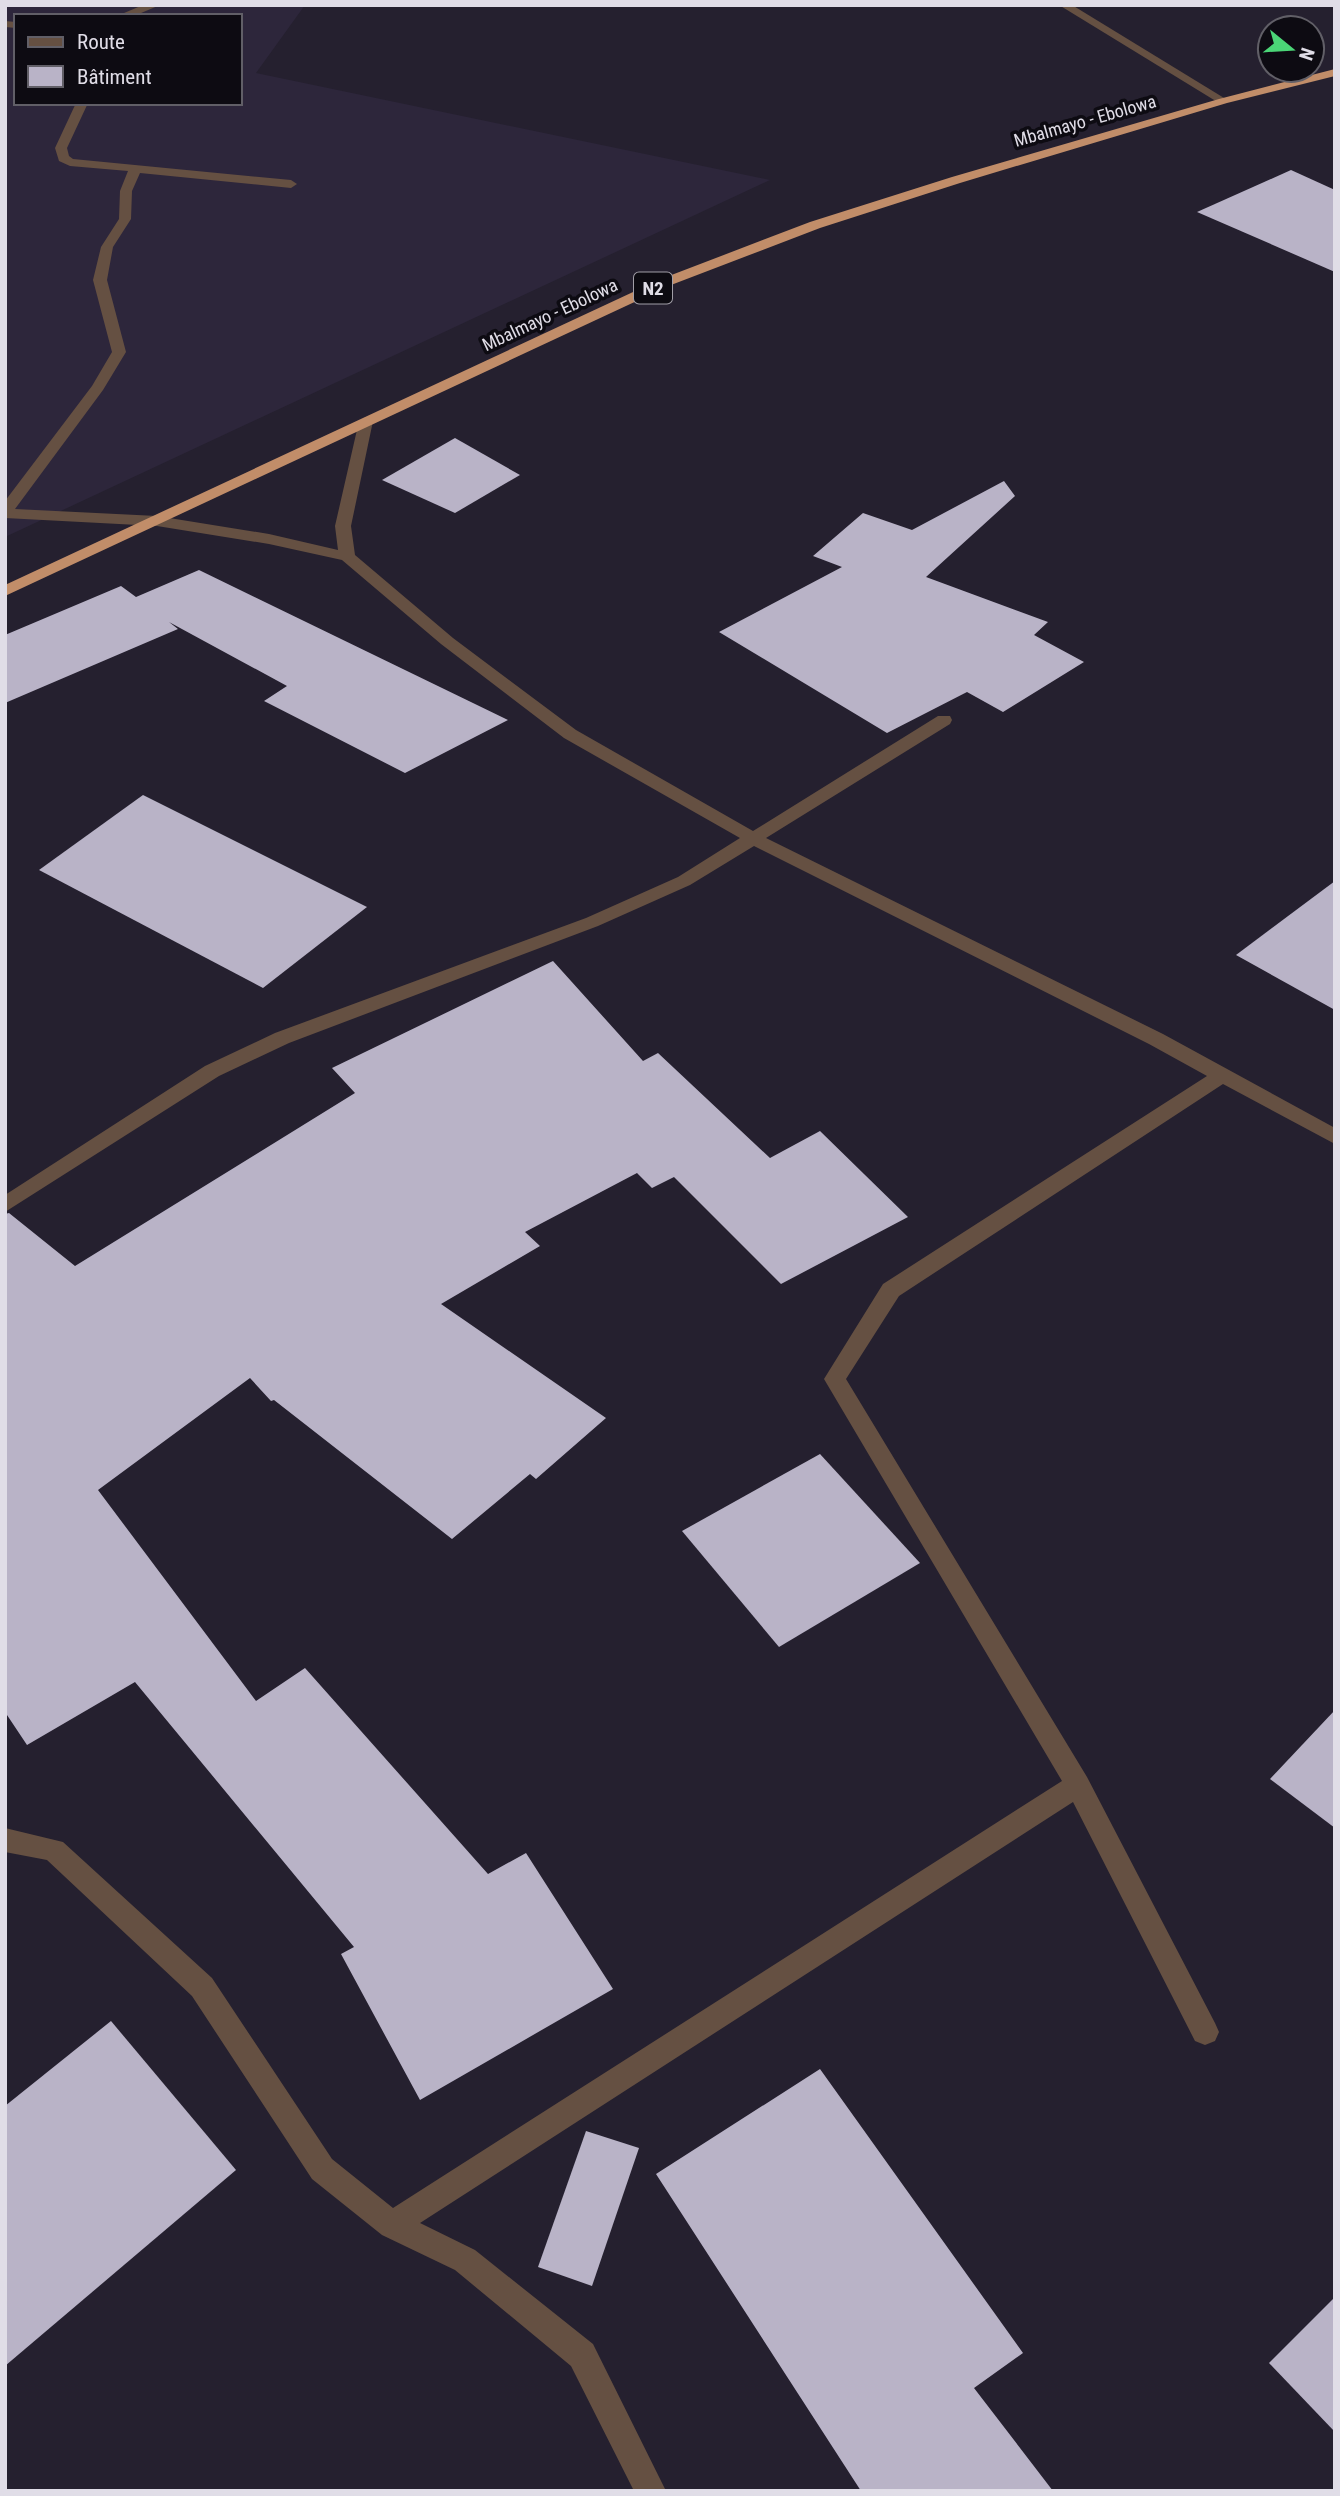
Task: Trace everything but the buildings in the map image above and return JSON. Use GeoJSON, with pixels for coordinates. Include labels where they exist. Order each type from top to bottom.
{"type":"FeatureCollection","features":[{"type":"Feature","properties":{"kind":"highway","name":"Mbalmayo - Ebolowa"},"geometry":{"type":"LineString","coordinates":[[5,591],[666,282],[815,225],[956,180],[1223,101],[1335,72]]}},
{"type":"Feature","properties":{"kind":"street"},"geometry":{"type":"LineString","coordinates":[[1064,5],[1223,101]]}},
{"type":"Feature","properties":{"kind":"street"},"geometry":{"type":"LineString","coordinates":[[128,14],[154,6]]}},
{"type":"Feature","properties":{"kind":"street"},"geometry":{"type":"LineString","coordinates":[[81,105],[61,148],[63,158],[70,162],[291,184]]}},
{"type":"Feature","properties":{"kind":"street"},"geometry":{"type":"LineString","coordinates":[[5,512],[98,387],[119,352],[100,280],[107,247],[125,219],[126,191],[135,169]]}},
{"type":"Feature","properties":{"kind":"street"},"geometry":{"type":"LineString","coordinates":[[347,557],[343,526],[366,421]]}},
{"type":"Feature","properties":{"kind":"street"},"geometry":{"type":"LineString","coordinates":[[5,512],[157,521],[269,539],[347,557],[447,641],[570,734],[754,839],[1156,1039],[1335,1136]]}},
{"type":"Feature","properties":{"kind":"street"},"geometry":{"type":"LineString","coordinates":[[5,1205],[212,1071],[282,1038],[592,922],[684,881],[944,720]]}},
{"type":"Feature","properties":{"kind":"street"},"geometry":{"type":"LineString","coordinates":[[1205,2032],[1078,1785],[835,1379],[891,1290],[1221,1076]]}},
{"type":"Feature","properties":{"kind":"street"},"geometry":{"type":"LineString","coordinates":[[392,2225],[1078,1785]]}},
{"type":"Feature","properties":{"kind":"street"},"geometry":{"type":"LineString","coordinates":[[5,1840],[54,1850],[202,1987],[322,2169],[392,2225],[465,2260],[582,2356],[651,2491]]}},
{"type":"Feature","properties":{"kind":"shaded area"},"geometry":{"type":"Polygon","coordinates":[[[5,5],[305,5],[256,73],[770,180],[5,537],[5,5]]]}}]}
